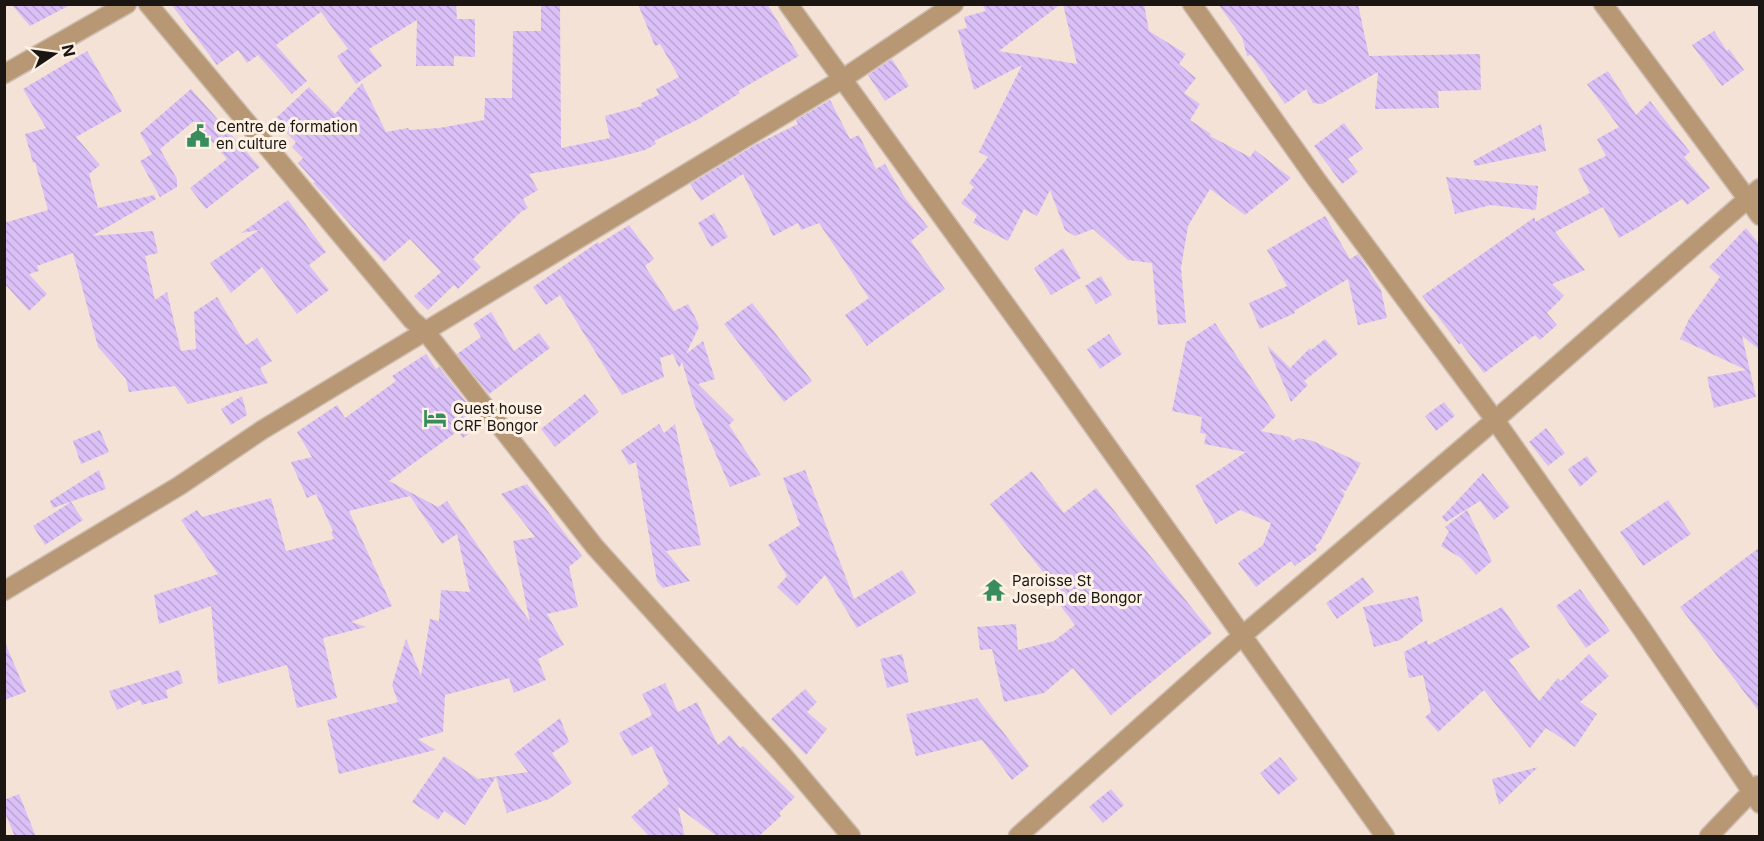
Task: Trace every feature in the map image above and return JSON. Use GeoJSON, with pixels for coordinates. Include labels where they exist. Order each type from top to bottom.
{"type":"FeatureCollection","features":[{"type":"Feature","properties":{"kind":"street"},"geometry":{"type":"LineString","coordinates":[[4,74],[127,4]]}},
{"type":"Feature","properties":{"kind":"street"},"geometry":{"type":"LineString","coordinates":[[148,4],[412,320],[426,332],[595,546],[782,754],[851,837]]}},
{"type":"Feature","properties":{"kind":"street"},"geometry":{"type":"LineString","coordinates":[[788,4],[1056,374],[1385,837]]}},
{"type":"Feature","properties":{"kind":"street"},"geometry":{"type":"LineString","coordinates":[[4,591],[179,486],[262,430],[842,80],[954,4]]}},
{"type":"Feature","properties":{"kind":"street"},"geometry":{"type":"LineString","coordinates":[[1192,4],[1316,179],[1495,420],[1757,793],[1709,837]]}},
{"type":"Feature","properties":{"kind":"street"},"geometry":{"type":"LineString","coordinates":[[1603,4],[1753,194],[1760,216]]}},
{"type":"Feature","properties":{"kind":"street"},"geometry":{"type":"LineString","coordinates":[[1018,837],[1243,635],[1495,420],[1753,194]]}},
{"type":"Feature","properties":{"kind":"building"},"geometry":{"type":"Polygon","coordinates":[[[11,4],[72,4],[30,26],[11,4]]]}},
{"type":"Feature","properties":{"kind":"building"},"geometry":{"type":"Polygon","coordinates":[[[171,4],[456,4],[457,19],[475,19],[475,57],[454,56],[454,66],[416,66],[417,20],[369,49],[382,66],[356,84],[337,56],[348,49],[321,12],[276,45],[307,81],[292,94],[258,55],[247,63],[238,50],[217,65],[171,4]]]}},
{"type":"Feature","properties":{"kind":"building"},"geometry":{"type":"Polygon","coordinates":[[[541,4],[560,4],[561,148],[610,138],[605,116],[642,106],[641,103],[659,95],[656,89],[679,77],[660,44],[655,46],[638,4],[767,4],[799,56],[738,91],[740,93],[697,120],[654,141],[656,144],[645,150],[603,161],[529,174],[538,190],[523,199],[528,208],[521,212],[473,259],[481,267],[458,289],[454,285],[428,310],[414,296],[441,272],[410,239],[384,262],[313,183],[315,182],[298,163],[303,158],[292,147],[296,142],[274,120],[309,87],[335,114],[362,83],[386,132],[408,128],[409,130],[439,128],[484,120],[485,98],[512,98],[513,31],[541,31],[541,4]]]}},
{"type":"Feature","properties":{"kind":"building"},"geometry":{"type":"Polygon","coordinates":[[[982,4],[1061,4],[999,51],[1077,64],[1063,4],[1144,4],[1149,31],[1186,54],[1179,64],[1196,78],[1184,93],[1200,104],[1190,120],[1211,134],[1210,136],[1250,157],[1255,150],[1291,178],[1245,215],[1210,189],[1188,226],[1181,268],[1186,323],[1158,325],[1152,263],[1128,260],[1093,229],[1075,236],[1065,230],[1050,190],[1037,216],[1024,209],[1008,241],[973,223],[977,215],[961,203],[974,187],[969,183],[988,157],[979,152],[1022,65],[974,90],[958,30],[967,28],[964,17],[986,11],[982,4]]]}},
{"type":"Feature","properties":{"kind":"building"},"geometry":{"type":"Polygon","coordinates":[[[1218,4],[1358,4],[1369,56],[1480,54],[1481,90],[1438,91],[1439,108],[1375,109],[1378,72],[1322,104],[1313,103],[1306,89],[1285,104],[1251,55],[1247,56],[1242,37],[1218,4]]]}},
{"type":"Feature","properties":{"kind":"building"},"geometry":{"type":"Polygon","coordinates":[[[1714,31],[1727,51],[1729,49],[1744,70],[1722,86],[1692,45],[1714,31]]]}},
{"type":"Feature","properties":{"kind":"building"},"geometry":{"type":"Polygon","coordinates":[[[87,51],[122,111],[76,137],[100,165],[89,174],[98,208],[154,195],[156,199],[92,236],[153,231],[158,253],[145,256],[155,300],[167,292],[181,351],[196,349],[194,312],[217,297],[246,345],[257,338],[272,361],[260,368],[268,383],[188,404],[175,386],[129,392],[126,379],[98,347],[73,253],[37,266],[39,271],[29,274],[47,294],[29,311],[4,283],[4,223],[48,210],[25,134],[46,128],[23,89],[87,51]]]}},
{"type":"Feature","properties":{"kind":"building"},"geometry":{"type":"Polygon","coordinates":[[[892,59],[909,86],[885,101],[868,75],[892,59]]]}},
{"type":"Feature","properties":{"kind":"building"},"geometry":{"type":"Polygon","coordinates":[[[1608,71],[1636,115],[1650,101],[1690,152],[1684,157],[1710,188],[1687,205],[1682,199],[1619,238],[1603,207],[1555,232],[1585,270],[1552,284],[1564,296],[1547,313],[1557,325],[1540,340],[1535,335],[1484,373],[1422,296],[1535,217],[1535,222],[1590,193],[1578,169],[1606,156],[1597,139],[1619,127],[1587,84],[1608,71]]]}},
{"type":"Feature","properties":{"kind":"building"},"geometry":{"type":"Polygon","coordinates":[[[191,89],[260,167],[206,209],[190,188],[227,159],[194,121],[160,149],[177,179],[177,187],[160,197],[140,161],[152,154],[140,133],[191,89]]]}},
{"type":"Feature","properties":{"kind":"building"},"geometry":{"type":"Polygon","coordinates":[[[830,100],[850,139],[859,135],[876,169],[885,164],[905,198],[928,227],[911,241],[945,289],[867,346],[845,315],[869,298],[819,223],[801,230],[798,223],[773,236],[743,174],[701,201],[690,184],[755,145],[798,124],[796,120],[830,100]]]}},
{"type":"Feature","properties":{"kind":"building"},"geometry":{"type":"Polygon","coordinates":[[[1344,123],[1363,149],[1348,159],[1358,172],[1342,184],[1314,146],[1344,123]]]}},
{"type":"Feature","properties":{"kind":"building"},"geometry":{"type":"Polygon","coordinates":[[[1541,124],[1546,151],[1475,166],[1473,161],[1541,124]]]}},
{"type":"Feature","properties":{"kind":"building"},"geometry":{"type":"Polygon","coordinates":[[[1446,177],[1538,186],[1536,210],[1491,205],[1455,214],[1446,177]]]}},
{"type":"Feature","properties":{"kind":"building"},"geometry":{"type":"Polygon","coordinates":[[[288,200],[326,252],[309,265],[329,290],[297,314],[262,267],[231,293],[210,263],[259,230],[241,233],[288,200]]]}},
{"type":"Feature","properties":{"kind":"building"},"geometry":{"type":"Polygon","coordinates":[[[714,213],[728,237],[711,247],[698,223],[714,213]]]}},
{"type":"Feature","properties":{"kind":"building"},"geometry":{"type":"Polygon","coordinates":[[[1325,216],[1350,259],[1358,254],[1381,290],[1387,318],[1358,325],[1348,279],[1294,311],[1295,313],[1260,329],[1249,303],[1287,286],[1267,250],[1325,216]]]}},
{"type":"Feature","properties":{"kind":"building"},"geometry":{"type":"Polygon","coordinates":[[[629,225],[654,259],[645,266],[674,311],[688,304],[697,321],[699,327],[686,354],[703,341],[715,379],[698,384],[734,420],[729,425],[761,475],[730,487],[695,406],[682,362],[679,368],[673,354],[660,358],[664,377],[622,395],[560,295],[546,305],[533,287],[598,242],[599,244],[629,225]]]}},
{"type":"Feature","properties":{"kind":"building"},"geometry":{"type":"Polygon","coordinates":[[[1746,228],[1760,245],[1760,350],[1742,336],[1756,397],[1714,408],[1707,377],[1746,370],[1680,339],[1689,319],[1720,277],[1709,267],[1746,228]]]}},
{"type":"Feature","properties":{"kind":"building"},"geometry":{"type":"Polygon","coordinates":[[[1063,248],[1081,278],[1051,295],[1034,268],[1063,248]]]}},
{"type":"Feature","properties":{"kind":"building"},"geometry":{"type":"Polygon","coordinates":[[[1101,276],[1112,295],[1096,304],[1085,286],[1101,276]]]}},
{"type":"Feature","properties":{"kind":"building"},"geometry":{"type":"Polygon","coordinates":[[[752,303],[812,381],[784,402],[724,324],[752,303]]]}},
{"type":"Feature","properties":{"kind":"building"},"geometry":{"type":"Polygon","coordinates":[[[491,312],[514,351],[539,333],[550,348],[489,394],[457,354],[481,337],[473,324],[491,312]]]}},
{"type":"Feature","properties":{"kind":"building"},"geometry":{"type":"Polygon","coordinates":[[[1215,323],[1276,416],[1261,431],[1290,437],[1293,441],[1298,438],[1313,441],[1361,463],[1346,491],[1340,488],[1345,494],[1320,542],[1315,546],[1317,550],[1295,566],[1291,561],[1256,587],[1238,563],[1263,545],[1271,523],[1240,510],[1216,524],[1195,486],[1246,452],[1204,444],[1206,434],[1200,433],[1202,417],[1172,411],[1186,342],[1215,323]]]}},
{"type":"Feature","properties":{"kind":"building"},"geometry":{"type":"Polygon","coordinates":[[[1109,334],[1122,354],[1100,369],[1087,349],[1109,334]]]}},
{"type":"Feature","properties":{"kind":"building"},"geometry":{"type":"Polygon","coordinates":[[[1325,339],[1338,354],[1304,381],[1308,385],[1291,402],[1267,345],[1290,368],[1310,348],[1311,350],[1325,339]]]}},
{"type":"Feature","properties":{"kind":"building"},"geometry":{"type":"Polygon","coordinates":[[[426,354],[436,369],[439,367],[471,408],[467,410],[479,426],[463,438],[458,431],[389,481],[438,507],[447,501],[530,622],[513,541],[535,537],[501,494],[527,484],[582,556],[569,567],[578,607],[547,614],[564,645],[538,659],[546,680],[514,693],[509,678],[445,695],[443,732],[418,739],[435,750],[339,774],[327,720],[398,702],[392,685],[406,639],[421,676],[430,619],[439,621],[441,590],[470,592],[457,534],[442,544],[410,496],[349,511],[392,606],[351,622],[366,627],[323,638],[337,698],[297,708],[287,665],[218,684],[211,606],[159,624],[154,595],[218,574],[181,520],[197,510],[202,517],[271,498],[286,551],[334,539],[331,532],[333,531],[316,494],[307,498],[291,462],[312,457],[297,432],[337,405],[345,418],[396,381],[392,376],[426,354]]]}},
{"type":"Feature","properties":{"kind":"building"},"geometry":{"type":"Polygon","coordinates":[[[585,394],[599,412],[555,447],[541,429],[585,394]]]}},
{"type":"Feature","properties":{"kind":"building"},"geometry":{"type":"Polygon","coordinates":[[[242,396],[247,415],[231,425],[221,409],[242,396]]]}},
{"type":"Feature","properties":{"kind":"building"},"geometry":{"type":"Polygon","coordinates":[[[1444,402],[1455,416],[1436,431],[1425,416],[1444,402]]]}},
{"type":"Feature","properties":{"kind":"building"},"geometry":{"type":"Polygon","coordinates":[[[659,424],[664,433],[675,424],[701,545],[666,551],[690,581],[663,588],[657,581],[636,462],[629,465],[621,450],[659,424]]]}},
{"type":"Feature","properties":{"kind":"building"},"geometry":{"type":"Polygon","coordinates":[[[1546,428],[1565,453],[1548,466],[1529,442],[1546,428]]]}},
{"type":"Feature","properties":{"kind":"building"},"geometry":{"type":"Polygon","coordinates":[[[100,430],[109,452],[81,464],[73,441],[100,430]]]}},
{"type":"Feature","properties":{"kind":"building"},"geometry":{"type":"Polygon","coordinates":[[[1587,456],[1597,472],[1580,487],[1568,469],[1587,456]]]}},
{"type":"Feature","properties":{"kind":"building"},"geometry":{"type":"Polygon","coordinates":[[[99,470],[106,489],[53,508],[50,501],[99,470]]]}},
{"type":"Feature","properties":{"kind":"building"},"geometry":{"type":"Polygon","coordinates":[[[805,470],[854,599],[902,570],[916,593],[857,628],[825,575],[797,606],[777,587],[787,576],[768,545],[800,525],[783,478],[805,470]]]}},
{"type":"Feature","properties":{"kind":"building"},"geometry":{"type":"Polygon","coordinates":[[[1032,471],[1064,513],[1096,488],[1212,633],[1111,715],[1073,668],[1044,693],[1004,702],[992,649],[980,650],[977,627],[1016,624],[1018,650],[1054,641],[1075,625],[1059,604],[1064,599],[990,504],[1032,471]]]}},
{"type":"Feature","properties":{"kind":"building"},"geometry":{"type":"Polygon","coordinates":[[[1483,473],[1510,507],[1494,520],[1480,501],[1446,522],[1442,517],[1483,473]]]}},
{"type":"Feature","properties":{"kind":"building"},"geometry":{"type":"Polygon","coordinates":[[[1668,500],[1691,534],[1643,566],[1620,532],[1668,500]]]}},
{"type":"Feature","properties":{"kind":"building"},"geometry":{"type":"Polygon","coordinates":[[[71,502],[83,520],[45,545],[33,526],[71,502]]]}},
{"type":"Feature","properties":{"kind":"building"},"geometry":{"type":"Polygon","coordinates":[[[1467,510],[1492,561],[1476,575],[1461,558],[1441,546],[1449,531],[1445,527],[1467,510]]]}},
{"type":"Feature","properties":{"kind":"building"},"geometry":{"type":"Polygon","coordinates":[[[1760,547],[1760,713],[1680,607],[1760,547]]]}},
{"type":"Feature","properties":{"kind":"building"},"geometry":{"type":"Polygon","coordinates":[[[1363,577],[1374,592],[1337,619],[1326,603],[1363,577]]]}},
{"type":"Feature","properties":{"kind":"building"},"geometry":{"type":"Polygon","coordinates":[[[1580,589],[1610,631],[1586,648],[1556,606],[1580,589]]]}},
{"type":"Feature","properties":{"kind":"building"},"geometry":{"type":"Polygon","coordinates":[[[1418,596],[1423,621],[1400,640],[1374,647],[1363,607],[1418,596]]]}},
{"type":"Feature","properties":{"kind":"building"},"geometry":{"type":"Polygon","coordinates":[[[1502,607],[1530,647],[1509,660],[1539,701],[1558,678],[1561,681],[1589,654],[1609,676],[1580,702],[1597,714],[1575,747],[1546,728],[1530,748],[1484,690],[1438,732],[1425,717],[1431,712],[1423,675],[1409,678],[1404,652],[1427,640],[1428,645],[1502,607]]]}},
{"type":"Feature","properties":{"kind":"building"},"geometry":{"type":"Polygon","coordinates":[[[4,640],[26,692],[4,700],[4,640]]]}},
{"type":"Feature","properties":{"kind":"building"},"geometry":{"type":"Polygon","coordinates":[[[902,654],[909,682],[887,688],[880,659],[902,654]]]}},
{"type":"Feature","properties":{"kind":"building"},"geometry":{"type":"Polygon","coordinates":[[[179,670],[183,683],[166,690],[168,698],[142,705],[140,700],[117,710],[109,691],[179,670]]]}},
{"type":"Feature","properties":{"kind":"building"},"geometry":{"type":"Polygon","coordinates":[[[665,683],[678,712],[697,702],[718,745],[730,735],[740,748],[743,746],[795,797],[779,813],[781,816],[758,837],[718,837],[678,807],[685,837],[650,837],[631,817],[669,784],[652,746],[632,756],[619,733],[652,715],[642,694],[665,683]]]}},
{"type":"Feature","properties":{"kind":"building"},"geometry":{"type":"Polygon","coordinates":[[[805,689],[817,702],[807,712],[827,729],[806,755],[771,719],[805,689]]]}},
{"type":"Feature","properties":{"kind":"building"},"geometry":{"type":"Polygon","coordinates":[[[977,698],[1029,766],[1012,780],[982,740],[916,756],[906,714],[977,698]]]}},
{"type":"Feature","properties":{"kind":"building"},"geometry":{"type":"Polygon","coordinates":[[[560,718],[569,742],[552,753],[572,783],[549,799],[507,813],[496,777],[465,825],[444,811],[438,820],[412,802],[444,756],[478,779],[528,772],[514,754],[560,718]]]}},
{"type":"Feature","properties":{"kind":"building"},"geometry":{"type":"Polygon","coordinates":[[[1280,757],[1298,779],[1278,795],[1260,773],[1280,757]]]}},
{"type":"Feature","properties":{"kind":"building"},"geometry":{"type":"Polygon","coordinates":[[[1538,767],[1499,805],[1492,779],[1538,767]]]}},
{"type":"Feature","properties":{"kind":"building"},"geometry":{"type":"Polygon","coordinates":[[[1111,789],[1124,805],[1103,823],[1089,807],[1111,789]]]}},
{"type":"Feature","properties":{"kind":"building"},"geometry":{"type":"Polygon","coordinates":[[[19,794],[36,837],[15,837],[4,810],[4,800],[19,794]]]}},
{"type":"Feature","properties":{"kind":"place","name":"Centre de formation en culture"},"geometry":{"type":"Point","coordinates":[198,136]}},
{"type":"Feature","properties":{"kind":"place","name":"Guest house CRF Bongor"},"geometry":{"type":"Point","coordinates":[435,418]}},
{"type":"Feature","properties":{"kind":"place","name":"Paroisse St Joseph de Bongor"},"geometry":{"type":"Point","coordinates":[994,590]}}]}
